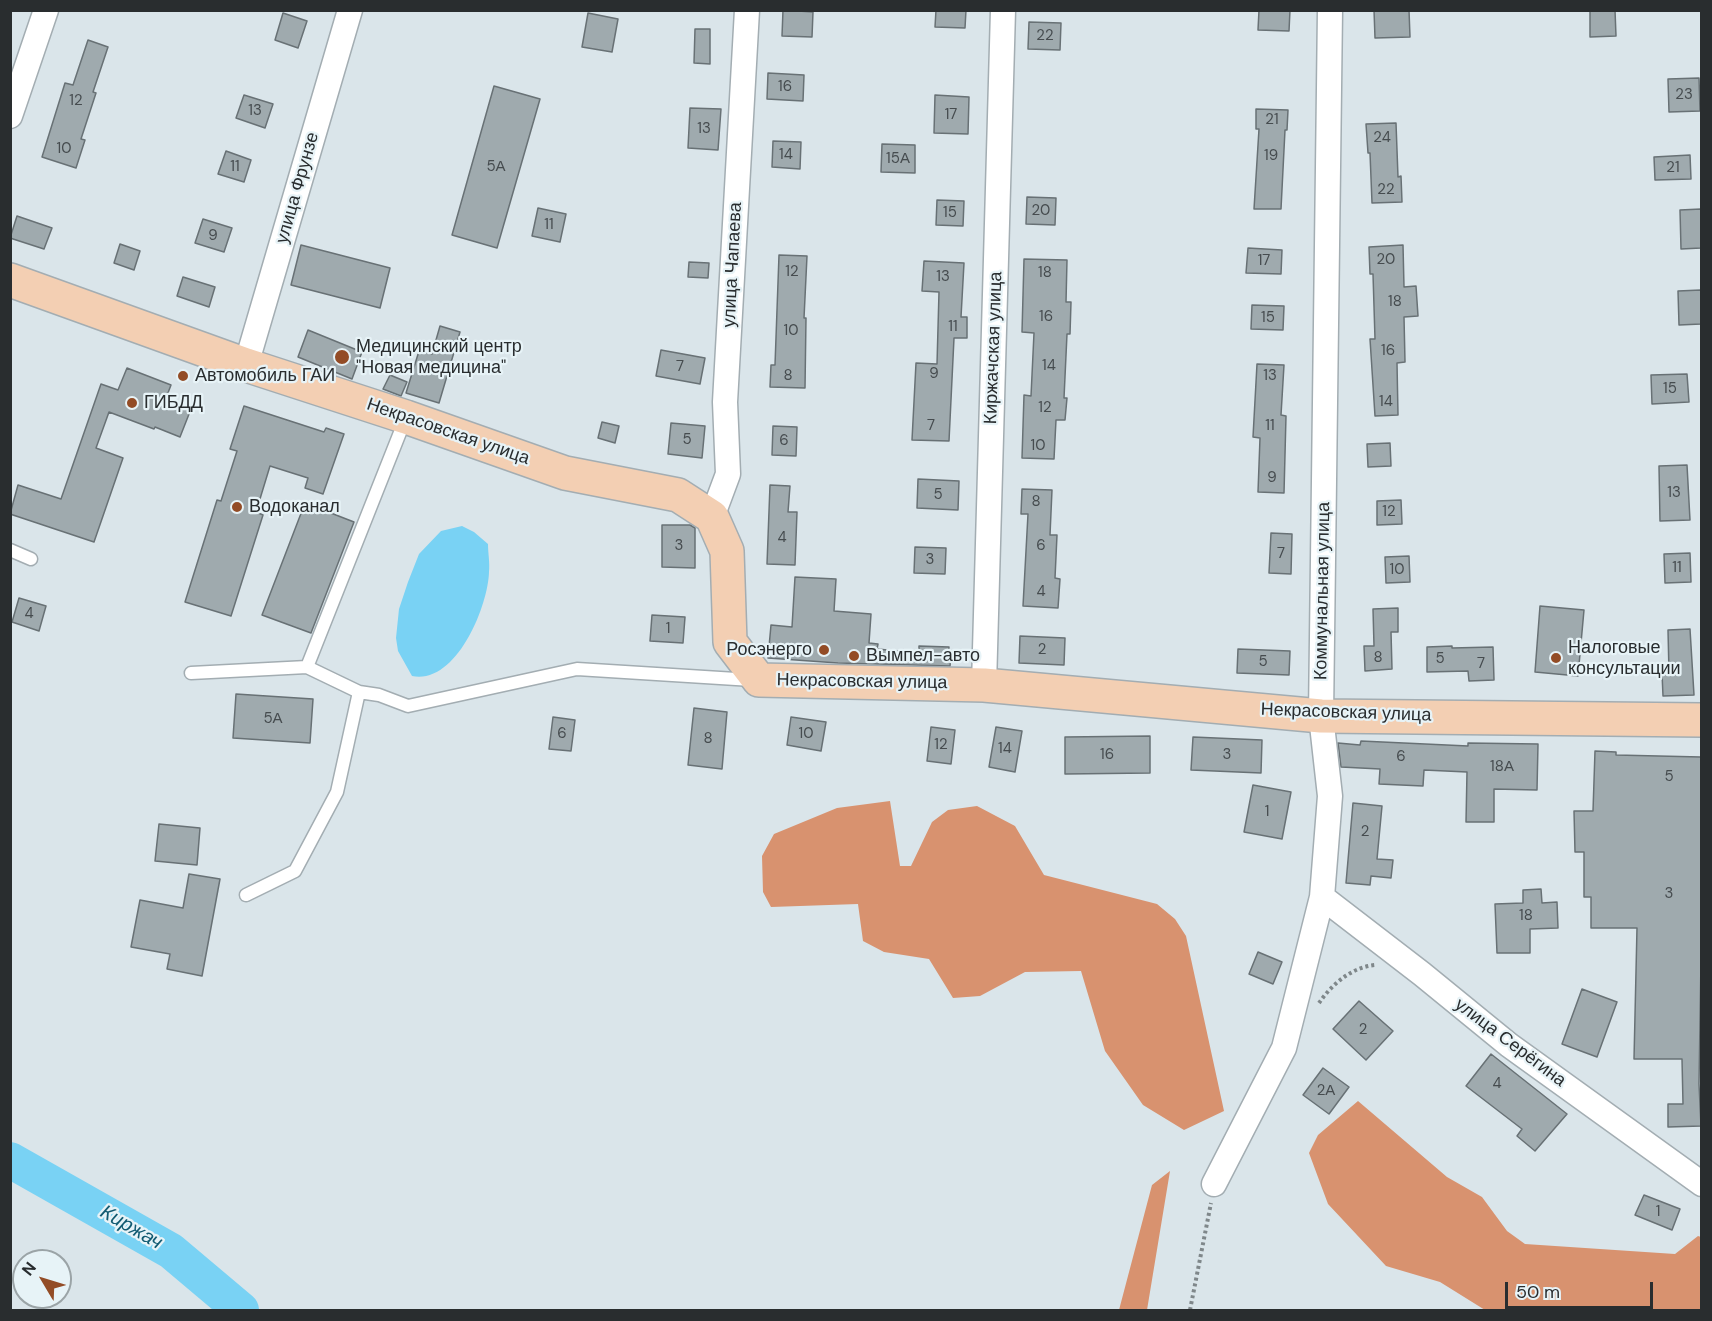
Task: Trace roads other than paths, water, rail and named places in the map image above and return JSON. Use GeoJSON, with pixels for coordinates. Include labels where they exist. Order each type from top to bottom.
{"type":"FeatureCollection","features":[{"type":"Feature","properties":{"kind":"street"},"geometry":{"type":"LineString","coordinates":[[10,117],[46,10]]}},
{"type":"Feature","properties":{"kind":"street","name":"улица Фрунзе"},"geometry":{"type":"LineString","coordinates":[[246,365],[350,10]]}},
{"type":"Feature","properties":{"kind":"street","name":"улица Чапаева"},"geometry":{"type":"LineString","coordinates":[[712,517],[728,474],[725,402],[747,10]]}},
{"type":"Feature","properties":{"kind":"street","name":"Киржачская улица"},"geometry":{"type":"LineString","coordinates":[[984,685],[1003,10]]}},
{"type":"Feature","properties":{"kind":"street","name":"Коммунальная улица"},"geometry":{"type":"LineString","coordinates":[[1214,1184],[1284,1048],[1322,897],[1330,796],[1321,716],[1330,10]]}},
{"type":"Feature","properties":{"kind":"street","name":"Некрасовская улица"},"geometry":{"type":"LineString","coordinates":[[10,280],[246,365],[406,417],[565,473],[678,495],[712,517],[727,551],[730,642],[759,680],[984,685],[1321,716],[1701,720]]}},
{"type":"Feature","properties":{"kind":"street","name":"улица Серёгина"},"geometry":{"type":"LineString","coordinates":[[1322,897],[1509,1045],[1701,1185]]}},
{"type":"Feature","properties":{"kind":"lane"},"geometry":{"type":"LineString","coordinates":[[307,667],[406,417]]}},
{"type":"Feature","properties":{"kind":"lane"},"geometry":{"type":"LineString","coordinates":[[10,550],[31,559]]}},
{"type":"Feature","properties":{"kind":"lane"},"geometry":{"type":"LineString","coordinates":[[191,673],[307,667],[359,692],[379,695],[408,706],[577,669],[759,680]]}},
{"type":"Feature","properties":{"kind":"lane"},"geometry":{"type":"LineString","coordinates":[[246,895],[296,871],[337,792],[359,692]]}},
{"type":"Feature","properties":{"kind":"water"},"geometry":{"type":"Polygon","coordinates":[[[462,526],[474,532],[488,544],[489,572],[483,604],[467,640],[455,656],[442,668],[428,676],[412,676],[398,651],[396,638],[399,609],[408,582],[419,554],[441,531],[462,526]]]}},
{"type":"Feature","properties":{"kind":"waterway","name":"Киржач"},"geometry":{"type":"LineString","coordinates":[[10,1160],[171,1251],[241,1310]]}},
{"type":"Feature","properties":{"kind":"place","name":"Медицинский центр \"Новая медицина\""},"geometry":{"type":"Point","coordinates":[342,357]}},
{"type":"Feature","properties":{"kind":"place","name":"Автомобиль ГАИ"},"geometry":{"type":"Point","coordinates":[183,376]}},
{"type":"Feature","properties":{"kind":"place","name":"ГИБДД"},"geometry":{"type":"Point","coordinates":[132,403]}},
{"type":"Feature","properties":{"kind":"place","name":"Водоканал"},"geometry":{"type":"Point","coordinates":[237,507]}},
{"type":"Feature","properties":{"kind":"place","name":"Росэнерго"},"geometry":{"type":"Point","coordinates":[824,650]}},
{"type":"Feature","properties":{"kind":"place","name":"Вымпел-авто"},"geometry":{"type":"Point","coordinates":[854,656]}},
{"type":"Feature","properties":{"kind":"place","name":"Налоговые консультации"},"geometry":{"type":"Point","coordinates":[1556,658]}}]}
